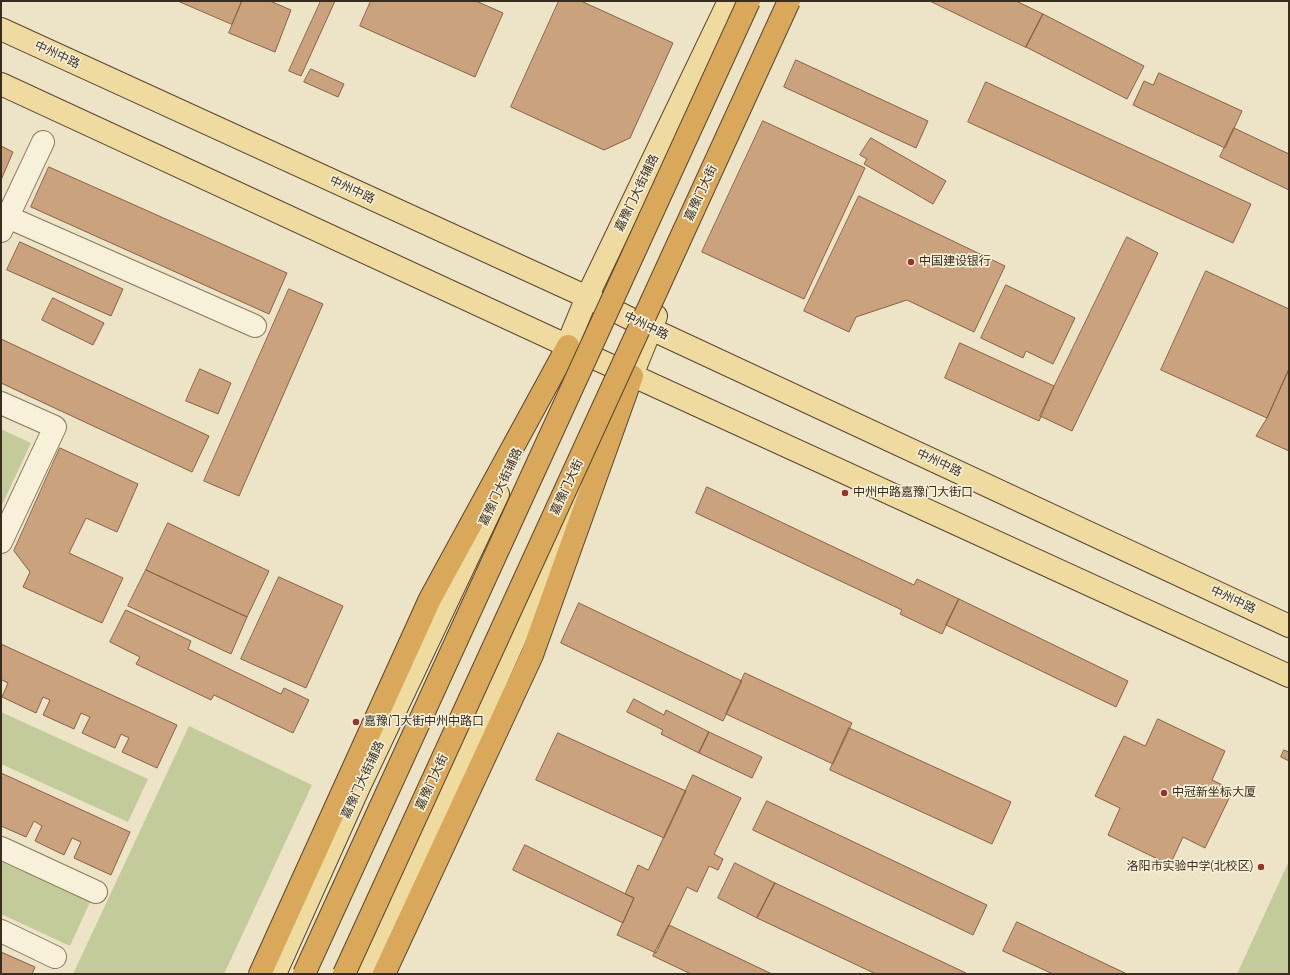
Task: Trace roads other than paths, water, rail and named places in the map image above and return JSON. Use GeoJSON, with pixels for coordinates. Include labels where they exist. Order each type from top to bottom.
{"type":"FeatureCollection","features":[{"type":"Feature","properties":{"kind":"highway"},"geometry":{"type":"LineString","coordinates":[[304,974],[749,1]]}},
{"type":"Feature","properties":{"kind":"highway","name":"嘉豫门大街"},"geometry":{"type":"LineString","coordinates":[[344,974],[789,1]]}},
{"type":"Feature","properties":{"kind":"highway"},"geometry":{"type":"LineString","coordinates":[[260,974],[430,599],[568,346]]}},
{"type":"Feature","properties":{"kind":"highway"},"geometry":{"type":"LineString","coordinates":[[384,974],[532,655],[632,376]]}},
{"type":"Feature","properties":{"kind":"main road","name":"嘉豫门大街辅路"},"geometry":{"type":"LineString","coordinates":[[275,974],[362,780],[568,346],[587,297],[729,1]]}},
{"type":"Feature","properties":{"kind":"main road"},"geometry":{"type":"LineString","coordinates":[[367,974],[433,822],[632,376],[651,329],[799,1]]}},
{"type":"Feature","properties":{"kind":"main road","name":"中州中路"},"geometry":{"type":"LineString","coordinates":[[1,29],[587,297],[651,329],[1289,626]]}},
{"type":"Feature","properties":{"kind":"main road"},"geometry":{"type":"LineString","coordinates":[[1,84],[632,376],[1289,676]]}},
{"type":"Feature","properties":{"kind":"street"},"geometry":{"type":"LineString","coordinates":[[43,142],[3,220],[255,326]]}},
{"type":"Feature","properties":{"kind":"street"},"geometry":{"type":"LineString","coordinates":[[1,403],[55,427],[1,542]]}},
{"type":"Feature","properties":{"kind":"street"},"geometry":{"type":"LineString","coordinates":[[1,848],[96,892]]}},
{"type":"Feature","properties":{"kind":"street"},"geometry":{"type":"LineString","coordinates":[[1,931],[56,957]]}},
{"type":"Feature","properties":{"kind":"place","name":"中国建设银行"},"geometry":{"type":"Point","coordinates":[911,262]}},
{"type":"Feature","properties":{"kind":"place","name":"中州中路嘉豫门大街口"},"geometry":{"type":"Point","coordinates":[845,493]}},
{"type":"Feature","properties":{"kind":"place","name":"嘉豫门大街中州中路口"},"geometry":{"type":"Point","coordinates":[356,722]}},
{"type":"Feature","properties":{"kind":"place","name":"中冠新坐标大厦"},"geometry":{"type":"Point","coordinates":[1164,793]}},
{"type":"Feature","properties":{"kind":"place","name":"洛阳市实验中学(北校区)"},"geometry":{"type":"Point","coordinates":[1261,867]}}]}
